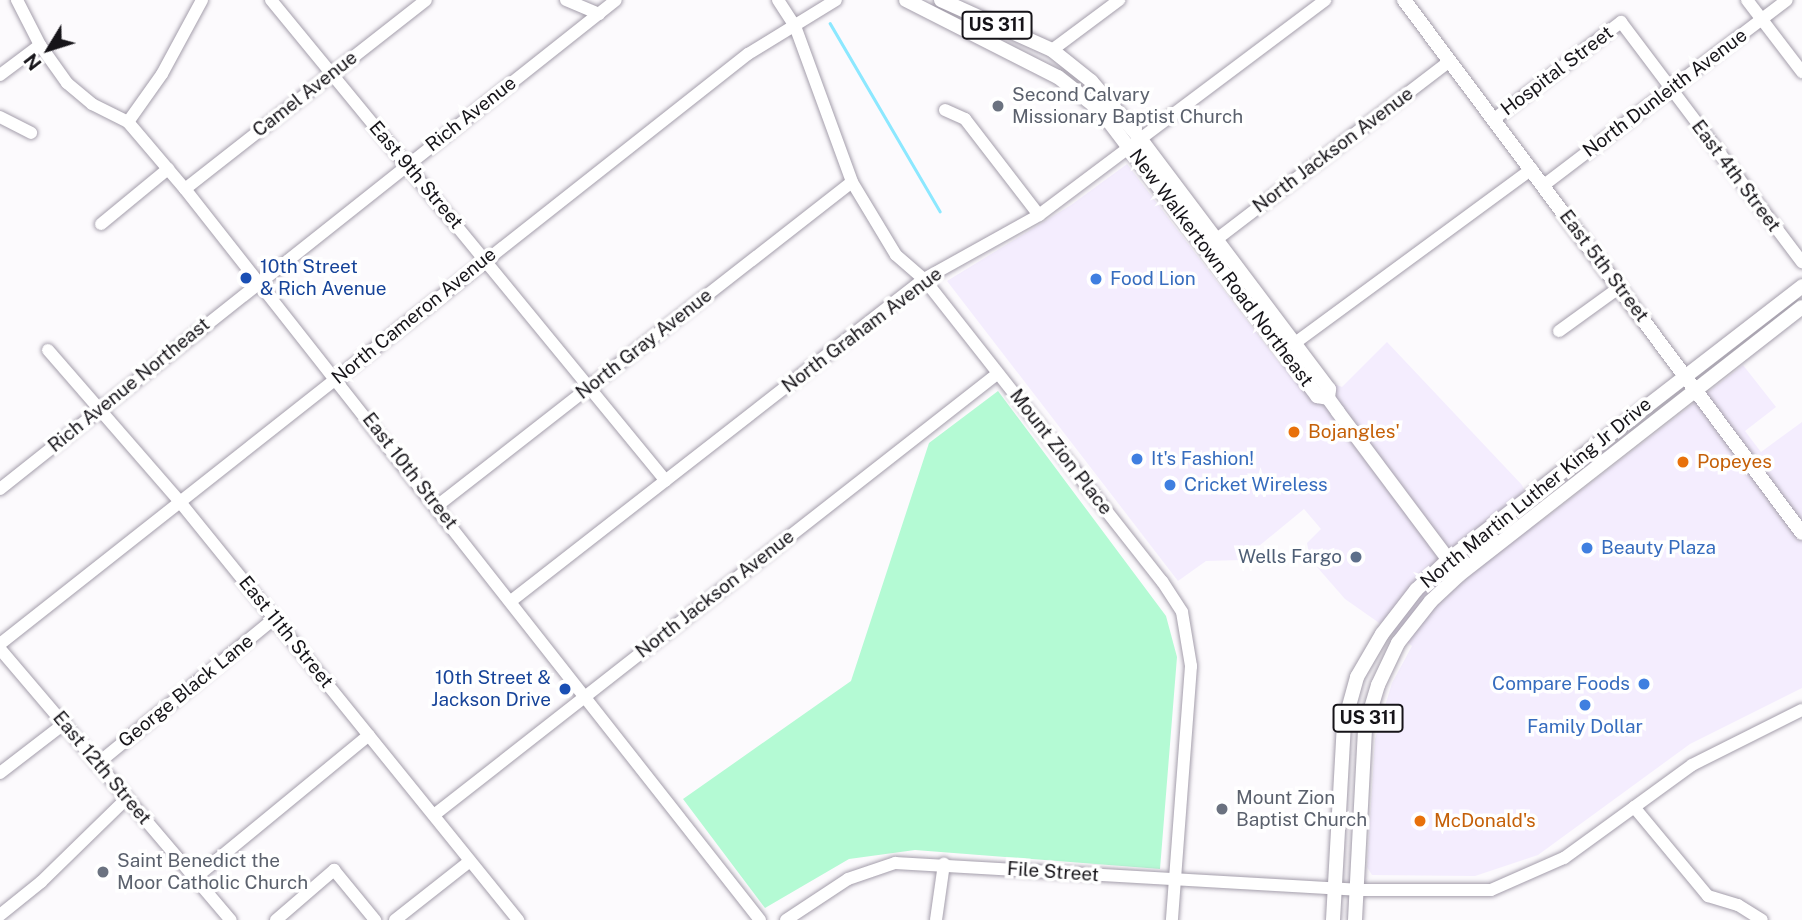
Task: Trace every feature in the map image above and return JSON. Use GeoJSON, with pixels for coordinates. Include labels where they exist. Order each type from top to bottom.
{"type":"FeatureCollection","features":[{"type":"Feature","properties":{"kind":"main road","name":"New Walkertown Road Northeast"},"geometry":{"type":"LineString","coordinates":[[906,0],[1058,77],[1134,141],[1217,239],[1329,389],[1328,398]]}},
{"type":"Feature","properties":{"kind":"main road","name":"New Walkertown Road Northeast"},"geometry":{"type":"LineString","coordinates":[[941,0],[1052,50],[1091,81],[1317,396],[1328,398],[1459,575]]}},
{"type":"Feature","properties":{"kind":"main road","name":"East 5th Street"},"geometry":{"type":"LineString","coordinates":[[1405,0],[1802,533]]}},
{"type":"Feature","properties":{"kind":"main road"},"geometry":{"type":"LineString","coordinates":[[971,34],[980,28],[1034,52],[1052,50]]}},
{"type":"Feature","properties":{"kind":"main road","name":"North Martin Luther King Jr Drive"},"geometry":{"type":"LineString","coordinates":[[1334,920],[1344,724],[1357,677],[1382,634],[1416,590],[1448,559],[1802,286]]}},
{"type":"Feature","properties":{"kind":"main road","name":"North Martin Luther King Jr Drive"},"geometry":{"type":"LineString","coordinates":[[1355,920],[1366,728],[1378,685],[1398,643],[1431,601],[1459,575],[1802,307]]}},
{"type":"Feature","properties":{"kind":"street","name":"East 10th Street"},"geometry":{"type":"LineString","coordinates":[[17,0],[40,45],[79,94],[128,122],[185,189],[337,378],[760,920]]}},
{"type":"Feature","properties":{"kind":"street"},"geometry":{"type":"LineString","coordinates":[[128,122],[162,74],[202,0]]}},
{"type":"Feature","properties":{"kind":"street","name":"East 9th Street"},"geometry":{"type":"LineString","coordinates":[[271,0],[408,163],[666,481]]}},
{"type":"Feature","properties":{"kind":"street","name":"Camel Avenue"},"geometry":{"type":"LineString","coordinates":[[185,189],[426,0]]}},
{"type":"Feature","properties":{"kind":"street"},"geometry":{"type":"LineString","coordinates":[[566,0],[599,13]]}},
{"type":"Feature","properties":{"kind":"street","name":"Rich Avenue"},"geometry":{"type":"LineString","coordinates":[[259,281],[616,0]]}},
{"type":"Feature","properties":{"kind":"street","name":"North Cameron Avenue"},"geometry":{"type":"LineString","coordinates":[[0,646],[485,258],[748,54],[836,0]]}},
{"type":"Feature","properties":{"kind":"street"},"geometry":{"type":"LineString","coordinates":[[1052,50],[1118,0]]}},
{"type":"Feature","properties":{"kind":"street","name":"North Graham Avenue"},"geometry":{"type":"LineString","coordinates":[[511,601],[924,279],[1039,215],[1325,0]]}},
{"type":"Feature","properties":{"kind":"street"},"geometry":{"type":"LineString","coordinates":[[1747,0],[1802,72]]}},
{"type":"Feature","properties":{"kind":"street","name":"North Dunleith Avenue"},"geometry":{"type":"LineString","coordinates":[[1544,185],[1787,0]]}},
{"type":"Feature","properties":{"kind":"street","name":"Mount Zion Place"},"geometry":{"type":"LineString","coordinates":[[779,1],[794,26],[852,182],[896,255],[924,279],[1139,550],[1182,612],[1191,666],[1172,920]]}},
{"type":"Feature","properties":{"kind":"street","name":"East 4th Street"},"geometry":{"type":"LineString","coordinates":[[1621,22],[1802,262]]}},
{"type":"Feature","properties":{"kind":"street","name":"Hospital Street"},"geometry":{"type":"LineString","coordinates":[[1494,119],[1621,22]]}},
{"type":"Feature","properties":{"kind":"street"},"geometry":{"type":"LineString","coordinates":[[0,75],[40,45]]}},
{"type":"Feature","properties":{"kind":"street","name":"North Jackson Avenue"},"geometry":{"type":"LineString","coordinates":[[1217,239],[1450,61]]}},
{"type":"Feature","properties":{"kind":"street"},"geometry":{"type":"LineString","coordinates":[[945,110],[965,119],[1039,215]]}},
{"type":"Feature","properties":{"kind":"street"},"geometry":{"type":"LineString","coordinates":[[0,117],[31,133]]}},
{"type":"Feature","properties":{"kind":"street"},"geometry":{"type":"LineString","coordinates":[[101,224],[168,169]]}},
{"type":"Feature","properties":{"kind":"street"},"geometry":{"type":"LineString","coordinates":[[1294,343],[1532,169]]}},
{"type":"Feature","properties":{"kind":"street","name":"North Gray Avenue"},"geometry":{"type":"LineString","coordinates":[[437,506],[852,182]]}},
{"type":"Feature","properties":{"kind":"street","name":"Rich Avenue Northeast"},"geometry":{"type":"LineString","coordinates":[[0,489],[259,281]]}},
{"type":"Feature","properties":{"kind":"street"},"geometry":{"type":"LineString","coordinates":[[1559,331],[1620,287]]}},
{"type":"Feature","properties":{"kind":"street","name":"East 11th Street"},"geometry":{"type":"LineString","coordinates":[[48,350],[180,502],[518,920]]}},
{"type":"Feature","properties":{"kind":"street","name":"North Jackson Avenue"},"geometry":{"type":"LineString","coordinates":[[434,815],[997,374]]}},
{"type":"Feature","properties":{"kind":"street","name":"George Black Lane"},"geometry":{"type":"LineString","coordinates":[[97,764],[275,618]]}},
{"type":"Feature","properties":{"kind":"street","name":"East 12th Street"},"geometry":{"type":"LineString","coordinates":[[0,646],[231,920]]}},
{"type":"Feature","properties":{"kind":"street","name":"File Street"},"geometry":{"type":"LineString","coordinates":[[786,920],[848,879],[895,863],[944,863],[1176,881],[1357,890],[1491,890],[1564,858],[1692,765],[1802,710]]}},
{"type":"Feature","properties":{"kind":"street"},"geometry":{"type":"LineString","coordinates":[[0,773],[65,723]]}},
{"type":"Feature","properties":{"kind":"street"},"geometry":{"type":"LineString","coordinates":[[195,878],[369,735]]}},
{"type":"Feature","properties":{"kind":"street"},"geometry":{"type":"LineString","coordinates":[[0,915],[41,882],[127,798]]}},
{"type":"Feature","properties":{"kind":"street"},"geometry":{"type":"LineString","coordinates":[[1633,807],[1708,896],[1738,905],[1762,920]]}},
{"type":"Feature","properties":{"kind":"street"},"geometry":{"type":"LineString","coordinates":[[395,920],[471,861]]}},
{"type":"Feature","properties":{"kind":"street"},"geometry":{"type":"LineString","coordinates":[[936,920],[944,863]]}},
{"type":"Feature","properties":{"kind":"street"},"geometry":{"type":"LineString","coordinates":[[275,920],[334,870],[375,920]]}},
{"type":"Feature","properties":{"kind":"shaded area"},"geometry":{"type":"Polygon","coordinates":[[[1127,164],[1281,365],[1342,387],[1387,342],[1522,485],[1539,523],[1743,365],[1776,407],[1745,431],[1761,452],[1802,422],[1802,688],[1690,744],[1538,855],[1475,876],[1372,875],[1367,867],[1375,739],[1392,683],[1412,646],[1345,599],[1310,559],[1307,543],[1321,529],[1304,509],[1242,560],[1206,561],[1178,581],[947,281],[1071,205],[1127,164]]]}},
{"type":"Feature","properties":{"kind":"green space"},"geometry":{"type":"Polygon","coordinates":[[[998,391],[1166,616],[1177,657],[1160,869],[915,850],[849,859],[765,908],[683,799],[851,681],[929,443],[998,391]]]}},
{"type":"Feature","properties":{"kind":"waterway"},"geometry":{"type":"LineString","coordinates":[[830,23],[940,211]]}},
{"type":"Feature","properties":{"kind":"place","name":"Second Calvary Missionary Baptist Church"},"geometry":{"type":"Point","coordinates":[998,106]}},
{"type":"Feature","properties":{"kind":"place","name":"10th Street & Rich Avenue"},"geometry":{"type":"Point","coordinates":[246,278]}},
{"type":"Feature","properties":{"kind":"place","name":"Food Lion"},"geometry":{"type":"Point","coordinates":[1096,279]}},
{"type":"Feature","properties":{"kind":"place","name":"Bojangles'"},"geometry":{"type":"Point","coordinates":[1294,432]}},
{"type":"Feature","properties":{"kind":"place","name":"It's Fashion!"},"geometry":{"type":"Point","coordinates":[1137,459]}},
{"type":"Feature","properties":{"kind":"place","name":"Popeyes"},"geometry":{"type":"Point","coordinates":[1683,462]}},
{"type":"Feature","properties":{"kind":"place","name":"Cricket Wireless"},"geometry":{"type":"Point","coordinates":[1170,485]}},
{"type":"Feature","properties":{"kind":"place","name":"Beauty Plaza"},"geometry":{"type":"Point","coordinates":[1587,548]}},
{"type":"Feature","properties":{"kind":"place","name":"Wells Fargo"},"geometry":{"type":"Point","coordinates":[1356,557]}},
{"type":"Feature","properties":{"kind":"place","name":"Compare Foods"},"geometry":{"type":"Point","coordinates":[1644,684]}},
{"type":"Feature","properties":{"kind":"place","name":"10th Street & Jackson Drive"},"geometry":{"type":"Point","coordinates":[565,689]}},
{"type":"Feature","properties":{"kind":"place","name":"Family Dollar"},"geometry":{"type":"Point","coordinates":[1585,705]}},
{"type":"Feature","properties":{"kind":"place","name":"Mount Zion Baptist Church"},"geometry":{"type":"Point","coordinates":[1222,809]}},
{"type":"Feature","properties":{"kind":"place","name":"McDonald's"},"geometry":{"type":"Point","coordinates":[1420,821]}},
{"type":"Feature","properties":{"kind":"place","name":"Saint Benedict the Moor Catholic Church"},"geometry":{"type":"Point","coordinates":[103,872]}}]}
